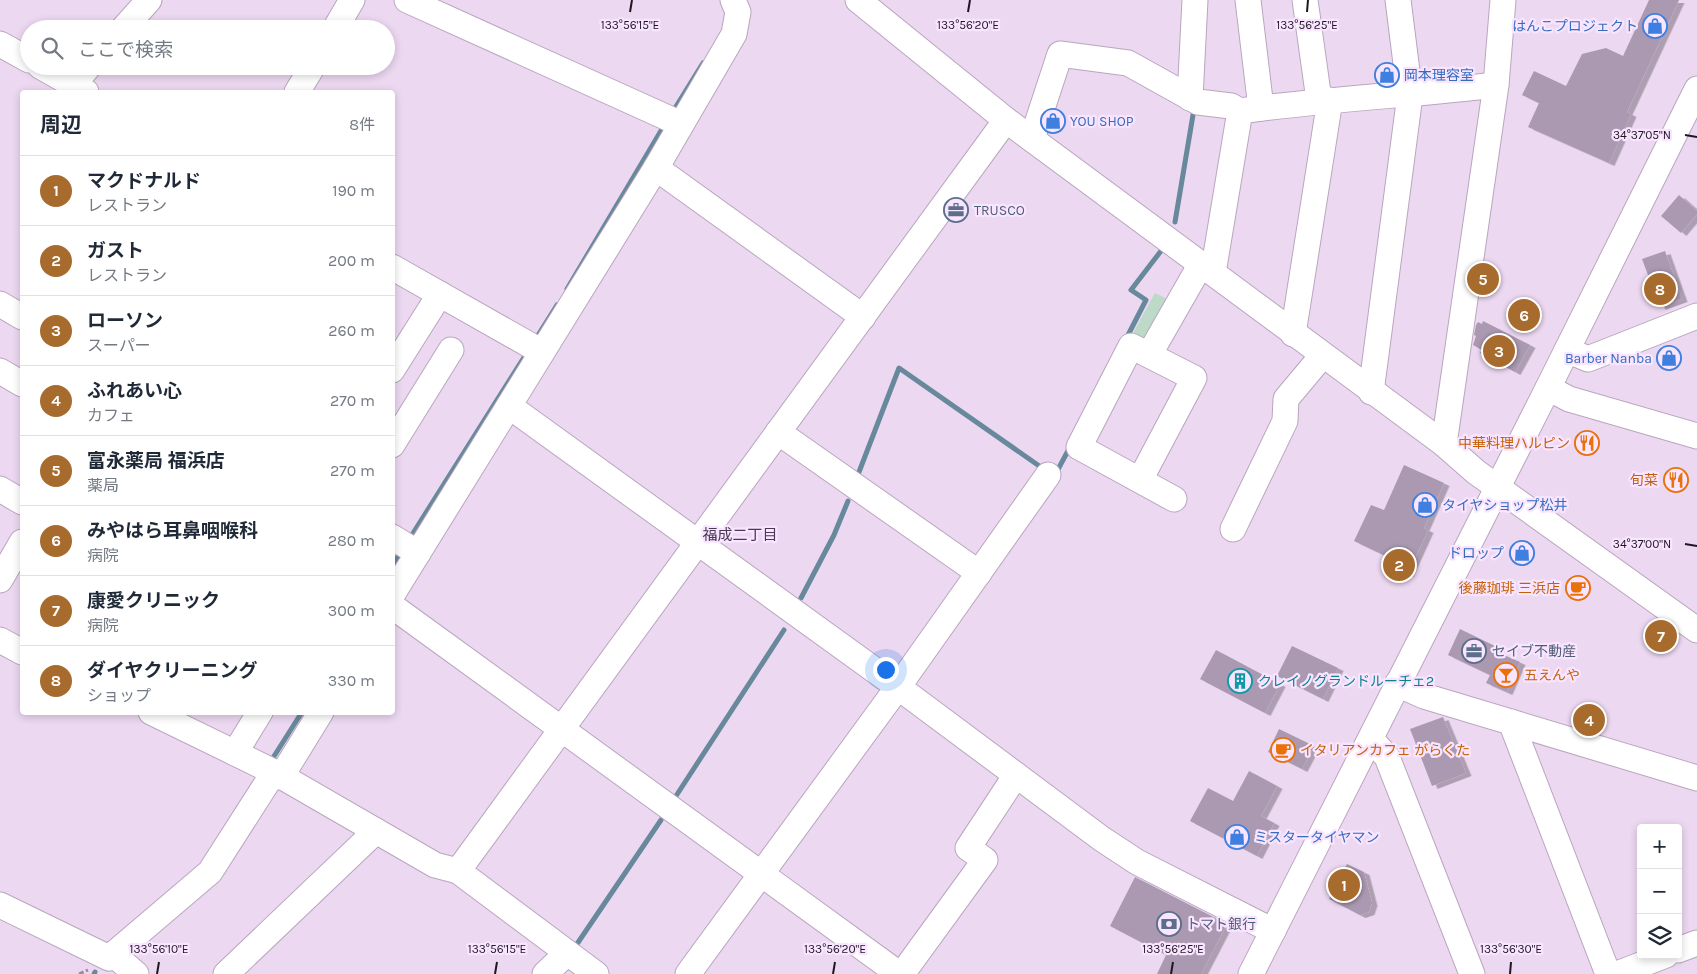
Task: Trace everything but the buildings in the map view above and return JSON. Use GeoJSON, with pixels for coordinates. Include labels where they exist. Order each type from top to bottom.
{"type":"FeatureCollection","features":[{"type":"Feature","properties":{"kind":"street"},"geometry":{"type":"LineString","coordinates":[[131,20],[149,0]]}},
{"type":"Feature","properties":{"kind":"street"},"geometry":{"type":"LineString","coordinates":[[340,20],[352,0]]}},
{"type":"Feature","properties":{"kind":"street"},"geometry":{"type":"LineString","coordinates":[[406,0],[673,120]]}},
{"type":"Feature","properties":{"kind":"street"},"geometry":{"type":"LineString","coordinates":[[395,584],[406,545],[509,406],[534,347],[656,168],[673,120],[734,34],[738,12],[733,0]]}},
{"type":"Feature","properties":{"kind":"street"},"geometry":{"type":"LineString","coordinates":[[858,0],[1006,120],[1498,486],[1697,630]]}},
{"type":"Feature","properties":{"kind":"street"},"geometry":{"type":"LineString","coordinates":[[1190,98],[1195,0]]}},
{"type":"Feature","properties":{"kind":"street"},"geometry":{"type":"LineString","coordinates":[[1149,355],[1207,269],[1250,110],[1248,0]]}},
{"type":"Feature","properties":{"kind":"street"},"geometry":{"type":"LineString","coordinates":[[1293,334],[1324,100],[1305,0]]}},
{"type":"Feature","properties":{"kind":"street"},"geometry":{"type":"LineString","coordinates":[[1371,392],[1410,95],[1398,0]]}},
{"type":"Feature","properties":{"kind":"street"},"geometry":{"type":"LineString","coordinates":[[1444,444],[1496,85],[1503,0]]}},
{"type":"Feature","properties":{"kind":"street"},"geometry":{"type":"LineString","coordinates":[[0,44],[20,55]]}},
{"type":"Feature","properties":{"kind":"street"},"geometry":{"type":"LineString","coordinates":[[1032,139],[1060,54],[1128,63],[1198,102],[1250,110],[1324,100],[1410,95],[1496,85]]}},
{"type":"Feature","properties":{"kind":"street"},"geometry":{"type":"LineString","coordinates":[[56,75],[80,89],[85,75]]}},
{"type":"Feature","properties":{"kind":"street"},"geometry":{"type":"LineString","coordinates":[[298,90],[307,75]]}},
{"type":"Feature","properties":{"kind":"street"},"geometry":{"type":"LineString","coordinates":[[1251,974],[1548,388],[1697,89]]}},
{"type":"Feature","properties":{"kind":"street"},"geometry":{"type":"LineString","coordinates":[[458,871],[1006,120]]}},
{"type":"Feature","properties":{"kind":"street"},"geometry":{"type":"LineString","coordinates":[[656,168],[863,317]]}},
{"type":"Feature","properties":{"kind":"street"},"geometry":{"type":"LineString","coordinates":[[395,269],[534,347]]}},
{"type":"Feature","properties":{"kind":"street"},"geometry":{"type":"LineString","coordinates":[[395,365],[440,294]]}},
{"type":"Feature","properties":{"kind":"street"},"geometry":{"type":"LineString","coordinates":[[0,304],[20,316]]}},
{"type":"Feature","properties":{"kind":"street"},"geometry":{"type":"LineString","coordinates":[[1567,350],[1588,359],[1697,316]]}},
{"type":"Feature","properties":{"kind":"street"},"geometry":{"type":"LineString","coordinates":[[1140,480],[1194,378],[1131,346],[1079,446],[1174,499]]}},
{"type":"Feature","properties":{"kind":"street"},"geometry":{"type":"LineString","coordinates":[[395,440],[451,350]]}},
{"type":"Feature","properties":{"kind":"street"},"geometry":{"type":"LineString","coordinates":[[1233,528],[1285,421],[1286,399],[1322,356]]}},
{"type":"Feature","properties":{"kind":"street"},"geometry":{"type":"LineString","coordinates":[[0,371],[20,383]]}},
{"type":"Feature","properties":{"kind":"street"},"geometry":{"type":"LineString","coordinates":[[1548,388],[1568,399],[1697,436]]}},
{"type":"Feature","properties":{"kind":"street"},"geometry":{"type":"LineString","coordinates":[[509,406],[898,687],[1102,839],[1137,862],[1273,930]]}},
{"type":"Feature","properties":{"kind":"street"},"geometry":{"type":"LineString","coordinates":[[778,432],[979,573]]}},
{"type":"Feature","properties":{"kind":"street"},"geometry":{"type":"LineString","coordinates":[[688,974],[898,687],[1048,475]]}},
{"type":"Feature","properties":{"kind":"street"},"geometry":{"type":"LineString","coordinates":[[0,489],[20,501]]}},
{"type":"Feature","properties":{"kind":"street"},"geometry":{"type":"LineString","coordinates":[[0,580],[20,545]]}},
{"type":"Feature","properties":{"kind":"street"},"geometry":{"type":"LineString","coordinates":[[395,608],[760,875],[901,974],[985,860],[968,848],[1016,774]]}},
{"type":"Feature","properties":{"kind":"street"},"geometry":{"type":"LineString","coordinates":[[0,640],[20,651]]}},
{"type":"Feature","properties":{"kind":"street"},"geometry":{"type":"LineString","coordinates":[[1397,684],[1424,696],[1697,778]]}},
{"type":"Feature","properties":{"kind":"street"},"geometry":{"type":"LineString","coordinates":[[161,715],[277,775],[435,865],[458,871],[596,974]]}},
{"type":"Feature","properties":{"kind":"street"},"geometry":{"type":"LineString","coordinates":[[235,753],[258,715]]}},
{"type":"Feature","properties":{"kind":"street"},"geometry":{"type":"LineString","coordinates":[[0,905],[109,958],[210,872],[319,715]]}},
{"type":"Feature","properties":{"kind":"street"},"geometry":{"type":"LineString","coordinates":[[1511,722],[1608,974]]}},
{"type":"Feature","properties":{"kind":"street"},"geometry":{"type":"LineString","coordinates":[[1370,739],[1387,757],[1472,974]]}},
{"type":"Feature","properties":{"kind":"street"},"geometry":{"type":"LineString","coordinates":[[226,974],[376,831]]}},
{"type":"Feature","properties":{"kind":"street"},"geometry":{"type":"LineString","coordinates":[[1682,949],[1697,943]]}},
{"type":"Feature","properties":{"kind":"street"},"geometry":{"type":"LineString","coordinates":[[545,974],[567,953]]}},
{"type":"Feature","properties":{"kind":"street"},"geometry":{"type":"LineString","coordinates":[[113,954],[136,974]]}},
{"type":"Feature","properties":{"kind":"street"},"geometry":{"type":"LineString","coordinates":[[1618,974],[1656,959]]}},
{"type":"Feature","properties":{"kind":"green space"},"geometry":{"type":"Polygon","coordinates":[[[1155,293],[1173,302],[1149,347],[1131,337],[1155,293]]]}},
{"type":"Feature","properties":{"kind":"waterway"},"geometry":{"type":"LineString","coordinates":[[672,113],[703,63]]}},
{"type":"Feature","properties":{"kind":"waterway"},"geometry":{"type":"LineString","coordinates":[[1175,222],[1194,109]]}},
{"type":"Feature","properties":{"kind":"waterway"},"geometry":{"type":"LineString","coordinates":[[567,289],[665,124]]}},
{"type":"Feature","properties":{"kind":"waterway"},"geometry":{"type":"LineString","coordinates":[[1126,339],[1146,300],[1131,290],[1164,247]]}},
{"type":"Feature","properties":{"kind":"waterway"},"geometry":{"type":"LineString","coordinates":[[535,340],[557,305]]}},
{"type":"Feature","properties":{"kind":"waterway"},"geometry":{"type":"LineString","coordinates":[[410,538],[528,351]]}},
{"type":"Feature","properties":{"kind":"waterway"},"geometry":{"type":"LineString","coordinates":[[859,472],[899,368],[1045,470]]}},
{"type":"Feature","properties":{"kind":"waterway"},"geometry":{"type":"LineString","coordinates":[[1055,475],[1070,447]]}},
{"type":"Feature","properties":{"kind":"waterway"},"geometry":{"type":"LineString","coordinates":[[801,598],[834,535],[848,501]]}},
{"type":"Feature","properties":{"kind":"waterway"},"geometry":{"type":"LineString","coordinates":[[395,561],[402,550]]}},
{"type":"Feature","properties":{"kind":"waterway"},"geometry":{"type":"LineString","coordinates":[[676,796],[784,630]]}},
{"type":"Feature","properties":{"kind":"waterway"},"geometry":{"type":"LineString","coordinates":[[271,761],[300,715]]}},
{"type":"Feature","properties":{"kind":"waterway"},"geometry":{"type":"LineString","coordinates":[[577,944],[661,820]]}},
{"type":"Feature","properties":{"kind":"place","name":"はんこプロジェクト"},"geometry":{"type":"Point","coordinates":[1655,26]}},
{"type":"Feature","properties":{"kind":"place","name":"岡本理容室"},"geometry":{"type":"Point","coordinates":[1387,75]}},
{"type":"Feature","properties":{"kind":"place","name":"YOU SHOP"},"geometry":{"type":"Point","coordinates":[1053,121]}},
{"type":"Feature","properties":{"kind":"place","name":"TRUSCO"},"geometry":{"type":"Point","coordinates":[956,210]}},
{"type":"Feature","properties":{"kind":"place","name":"富永薬局 福浜店"},"geometry":{"type":"Point","coordinates":[1483,279]}},
{"type":"Feature","properties":{"kind":"place","name":"ダイヤクリーニング"},"geometry":{"type":"Point","coordinates":[1660,289]}},
{"type":"Feature","properties":{"kind":"place","name":"みやはら耳鼻咽喉科"},"geometry":{"type":"Point","coordinates":[1524,315]}},
{"type":"Feature","properties":{"kind":"place","name":"ローソン"},"geometry":{"type":"Point","coordinates":[1499,351]}},
{"type":"Feature","properties":{"kind":"place","name":"Barber Nanba"},"geometry":{"type":"Point","coordinates":[1669,358]}},
{"type":"Feature","properties":{"kind":"place","name":"中華料理ハルピン"},"geometry":{"type":"Point","coordinates":[1587,443]}},
{"type":"Feature","properties":{"kind":"place","name":"旬菜"},"geometry":{"type":"Point","coordinates":[1676,480]}},
{"type":"Feature","properties":{"kind":"place","name":"タイヤショップ松井"},"geometry":{"type":"Point","coordinates":[1425,505]}},
{"type":"Feature","properties":{"kind":"place","name":"ドロップ"},"geometry":{"type":"Point","coordinates":[1522,553]}},
{"type":"Feature","properties":{"kind":"place","name":"ガスト"},"geometry":{"type":"Point","coordinates":[1399,565]}},
{"type":"Feature","properties":{"kind":"place","name":"後藤珈琲 三浜店"},"geometry":{"type":"Point","coordinates":[1578,588]}},
{"type":"Feature","properties":{"kind":"place","name":"康愛クリニック"},"geometry":{"type":"Point","coordinates":[1661,636]}},
{"type":"Feature","properties":{"kind":"place","name":"セイブ不動産"},"geometry":{"type":"Point","coordinates":[1474,651]}},
{"type":"Feature","properties":{"kind":"place","name":"五えんや"},"geometry":{"type":"Point","coordinates":[1506,675]}},
{"type":"Feature","properties":{"kind":"place","name":"クレイノグランドルーチェ2"},"geometry":{"type":"Point","coordinates":[1240,681]}},
{"type":"Feature","properties":{"kind":"place","name":"ふれあい心"},"geometry":{"type":"Point","coordinates":[1589,720]}},
{"type":"Feature","properties":{"kind":"place","name":"イタリアンカフェ がらくた"},"geometry":{"type":"Point","coordinates":[1283,750]}},
{"type":"Feature","properties":{"kind":"place","name":"ミスタータイヤマン"},"geometry":{"type":"Point","coordinates":[1237,837]}},
{"type":"Feature","properties":{"kind":"place","name":"マクドナルド"},"geometry":{"type":"Point","coordinates":[1344,885]}},
{"type":"Feature","properties":{"kind":"place","name":"トマト銀行"},"geometry":{"type":"Point","coordinates":[1169,924]}},
{"type":"Feature","properties":{"kind":"district","name":"福成二丁目"},"geometry":{"type":"Point","coordinates":[740,535]}}]}
